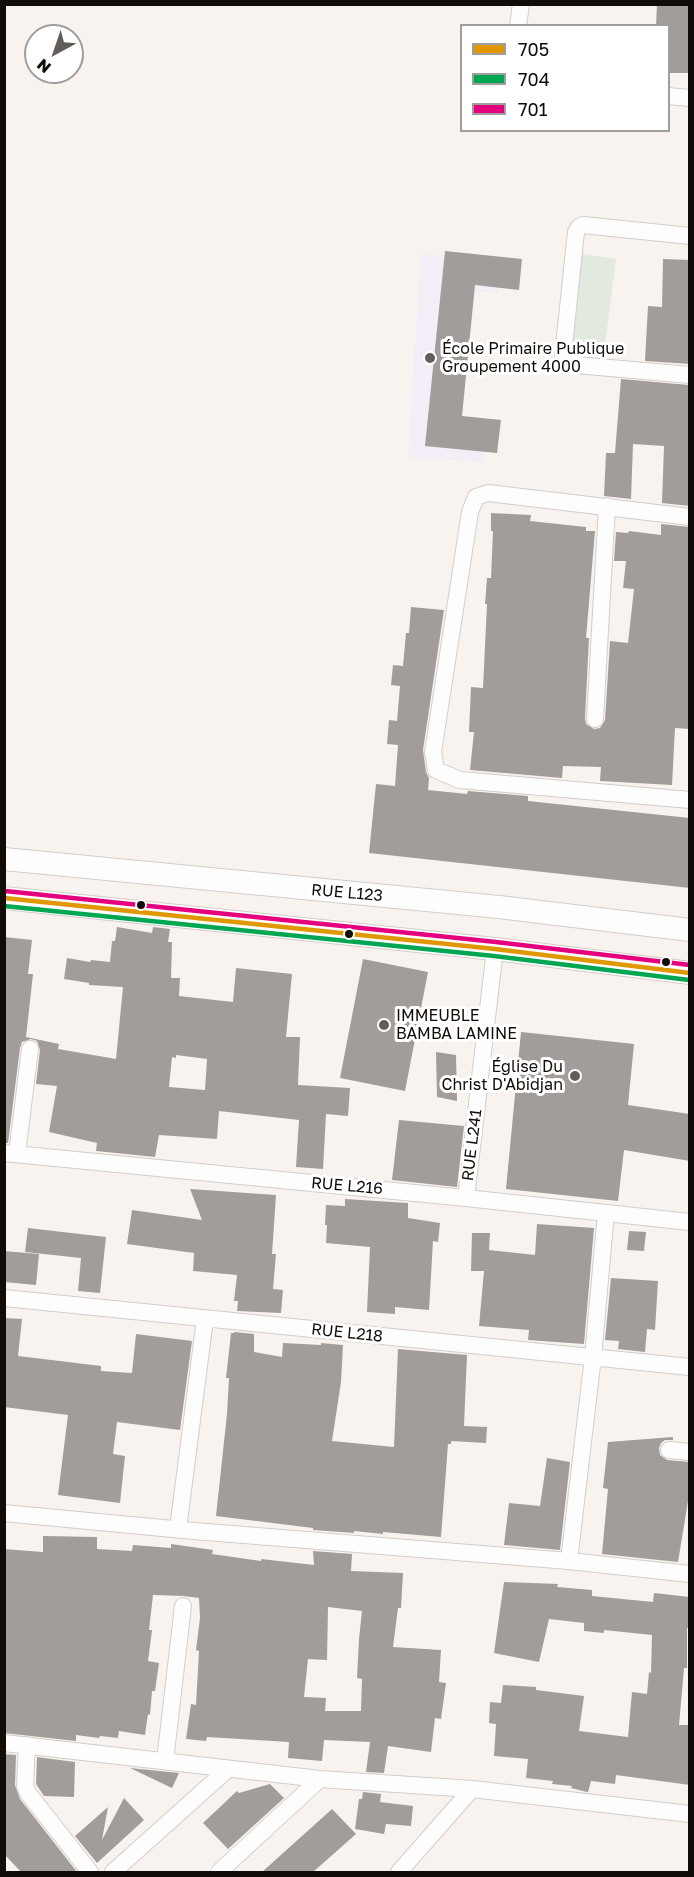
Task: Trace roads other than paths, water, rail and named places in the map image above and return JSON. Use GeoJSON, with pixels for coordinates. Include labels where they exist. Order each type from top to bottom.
{"type":"FeatureCollection","features":[{"type":"Feature","properties":{"kind":"main road","name":"RUE L123"},"geometry":{"type":"LineString","coordinates":[[4,859],[499,908],[690,930]]}},
{"type":"Feature","properties":{"kind":"main road"},"geometry":{"type":"LineString","coordinates":[[4,898],[495,949],[690,973]]}},
{"type":"Feature","properties":{"kind":"street"},"geometry":{"type":"LineString","coordinates":[[518,24],[521,4]]}},
{"type":"Feature","properties":{"kind":"street"},"geometry":{"type":"LineString","coordinates":[[670,96],[690,98]]}},
{"type":"Feature","properties":{"kind":"street"},"geometry":{"type":"LineString","coordinates":[[690,236],[584,225],[579,227],[576,231],[563,355],[576,365],[690,375]]}},
{"type":"Feature","properties":{"kind":"street"},"geometry":{"type":"LineString","coordinates":[[690,517],[488,493],[477,497],[470,512],[433,752],[436,770],[460,780],[690,800]]}},
{"type":"Feature","properties":{"kind":"street"},"geometry":{"type":"LineString","coordinates":[[595,719],[607,506]]}},
{"type":"Feature","properties":{"kind":"street","name":"RUE L241"},"geometry":{"type":"LineString","coordinates":[[466,1198],[495,949]]}},
{"type":"Feature","properties":{"kind":"street"},"geometry":{"type":"LineString","coordinates":[[11,1154],[30,1048]]}},
{"type":"Feature","properties":{"kind":"street","name":"RUE L216"},"geometry":{"type":"LineString","coordinates":[[11,1154],[690,1222]]}},
{"type":"Feature","properties":{"kind":"street"},"geometry":{"type":"LineString","coordinates":[[569,1561],[593,1357],[606,1213]]}},
{"type":"Feature","properties":{"kind":"street","name":"RUE L218"},"geometry":{"type":"LineString","coordinates":[[4,1298],[690,1367]]}},
{"type":"Feature","properties":{"kind":"street"},"geometry":{"type":"LineString","coordinates":[[178,1529],[205,1319]]}},
{"type":"Feature","properties":{"kind":"street"},"geometry":{"type":"LineString","coordinates":[[669,1450],[690,1452]]}},
{"type":"Feature","properties":{"kind":"street"},"geometry":{"type":"LineString","coordinates":[[4,1513],[569,1561],[690,1574]]}},
{"type":"Feature","properties":{"kind":"street"},"geometry":{"type":"LineString","coordinates":[[165,1761],[183,1606]]}},
{"type":"Feature","properties":{"kind":"street"},"geometry":{"type":"LineString","coordinates":[[4,1743],[320,1779],[472,1789],[690,1814]]}},
{"type":"Feature","properties":{"kind":"street"},"geometry":{"type":"LineString","coordinates":[[27,1745],[25,1786],[28,1793],[90,1872]]}},
{"type":"Feature","properties":{"kind":"street"},"geometry":{"type":"LineString","coordinates":[[113,1872],[228,1769]]}},
{"type":"Feature","properties":{"kind":"street"},"geometry":{"type":"LineString","coordinates":[[219,1872],[320,1779]]}},
{"type":"Feature","properties":{"kind":"street"},"geometry":{"type":"LineString","coordinates":[[399,1872],[472,1789]]}},
{"type":"Feature","properties":{"kind":"place","name":"École Primaire Publique Groupement 4000"},"geometry":{"type":"Point","coordinates":[430,358]}},
{"type":"Feature","properties":{"kind":"place","name":"IMMEUBLE BAMBA LAMINE"},"geometry":{"type":"Point","coordinates":[384,1025]}},
{"type":"Feature","properties":{"kind":"place","name":"Église Du Christ D'Abidjan"},"geometry":{"type":"Point","coordinates":[575,1076]}}]}
